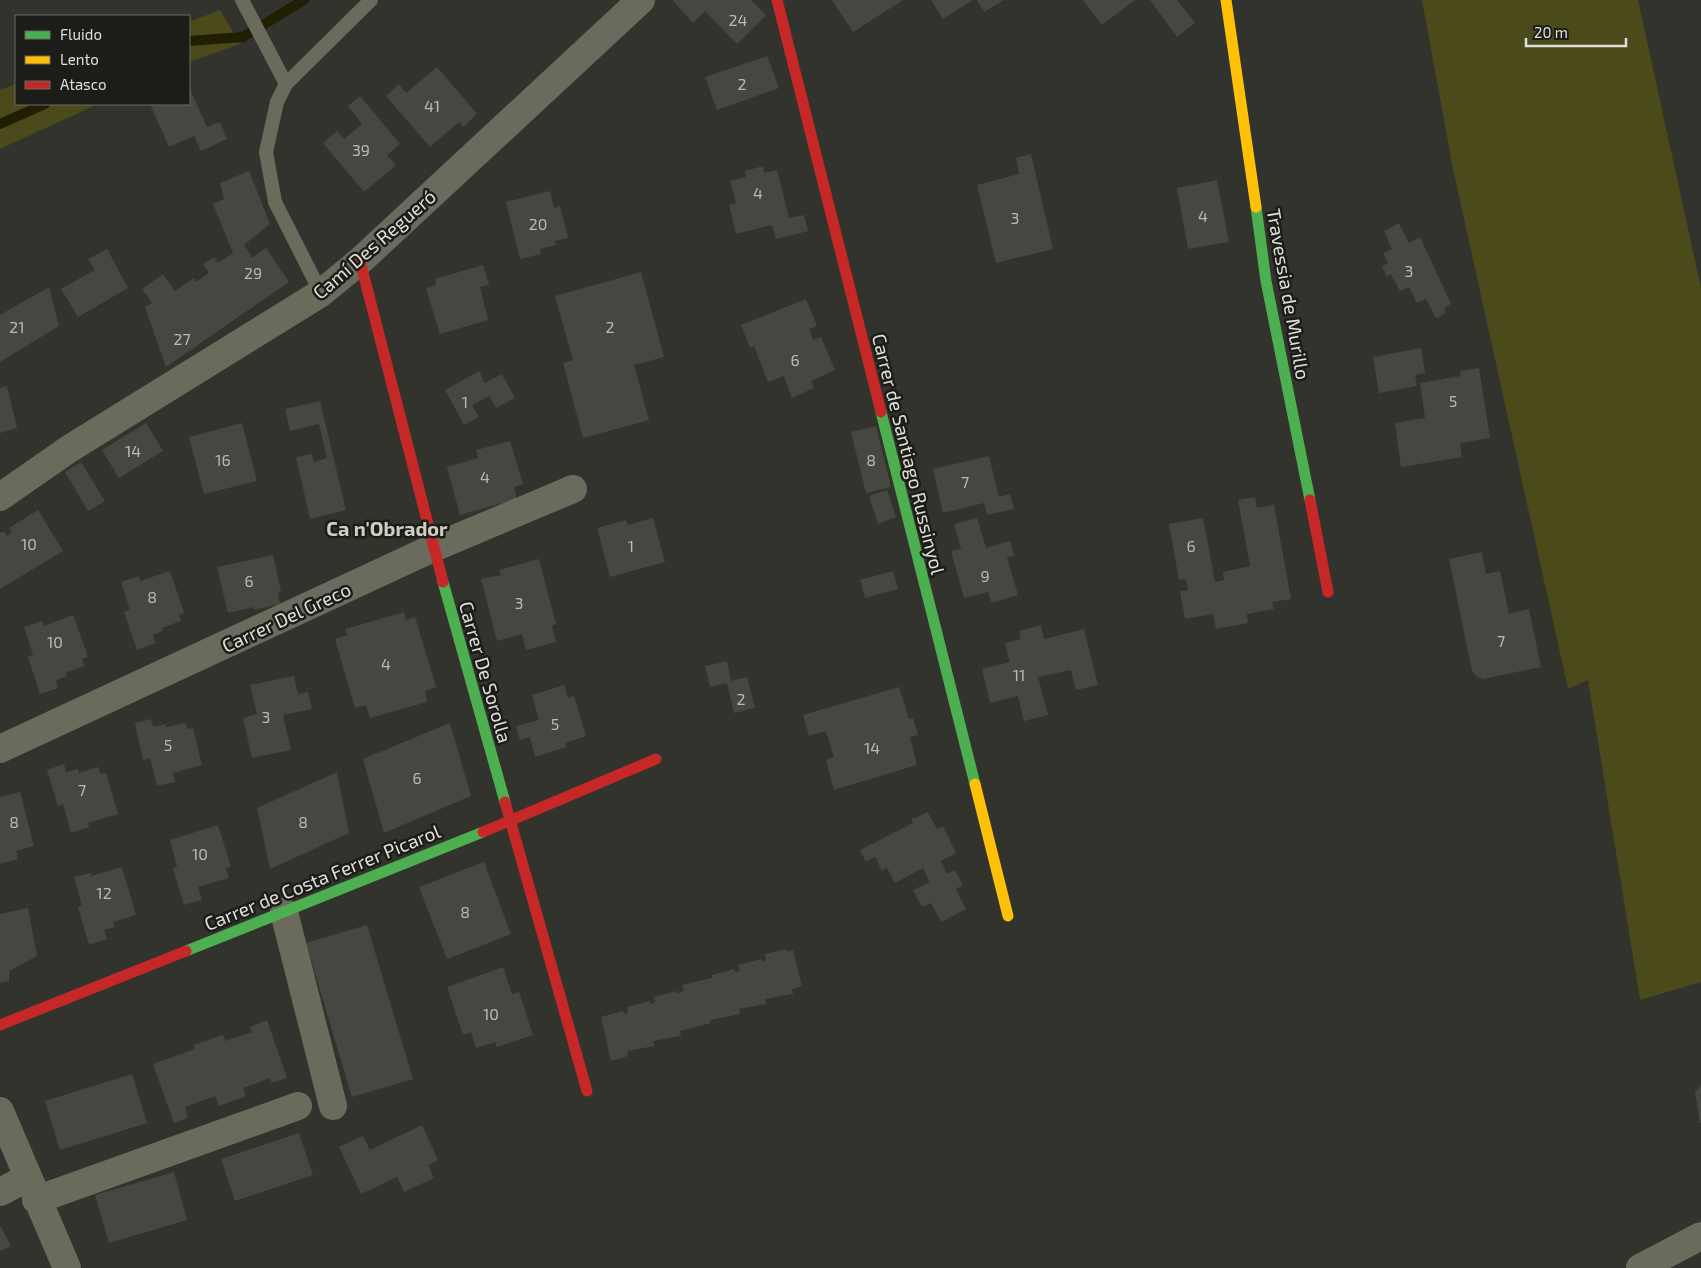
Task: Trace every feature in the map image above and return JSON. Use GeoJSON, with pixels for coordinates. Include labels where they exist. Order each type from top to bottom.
{"type":"FeatureCollection","features":[{"type":"Feature","properties":{"kind":"street","name":"Camí Des Regueró"},"geometry":{"type":"LineString","coordinates":[[0,498],[69,449],[320,293],[360,261],[642,0]]}},
{"type":"Feature","properties":{"kind":"street","name":"Carrer de Santiago Russinyol"},"geometry":{"type":"LineString","coordinates":[[777,0],[1008,916]]}},
{"type":"Feature","properties":{"kind":"street","name":"Travessia de Murillo"},"geometry":{"type":"LineString","coordinates":[[1226,0],[1266,281],[1328,592]]}},
{"type":"Feature","properties":{"kind":"street","name":"Carrer De Sorolla"},"geometry":{"type":"LineString","coordinates":[[360,261],[433,548],[587,1091]]}},
{"type":"Feature","properties":{"kind":"street","name":"Carrer Del Greco"},"geometry":{"type":"LineString","coordinates":[[0,749],[433,548],[573,489]]}},
{"type":"Feature","properties":{"kind":"street","name":"Carrer de Costa Ferrer Picarol"},"geometry":{"type":"LineString","coordinates":[[0,1025],[511,821],[656,759]]}},
{"type":"Feature","properties":{"kind":"street"},"geometry":{"type":"LineString","coordinates":[[284,912],[333,1106]]}},
{"type":"Feature","properties":{"kind":"street"},"geometry":{"type":"LineString","coordinates":[[0,1192],[32,1189],[298,1106]]}},
{"type":"Feature","properties":{"kind":"street"},"geometry":{"type":"LineString","coordinates":[[0,1111],[67,1268]]}},
{"type":"Feature","properties":{"kind":"street"},"geometry":{"type":"LineString","coordinates":[[1640,1268],[1686,1251]]}},
{"type":"Feature","properties":{"kind":"lane"},"geometry":{"type":"LineString","coordinates":[[242,0],[286,84]]}},
{"type":"Feature","properties":{"kind":"lane"},"geometry":{"type":"LineString","coordinates":[[320,293],[275,202],[266,152],[277,102],[286,84],[371,0]]}},
{"type":"Feature","properties":{"kind":"shaded area"},"geometry":{"type":"Polygon","coordinates":[[[1422,0],[1638,0],[1701,288],[1701,982],[1640,1000],[1588,680],[1568,689],[1453,169],[1422,0]]]}},
{"type":"Feature","properties":{"kind":"shaded area"},"geometry":{"type":"Polygon","coordinates":[[[220,10],[240,44],[190,62],[190,22],[220,10]]]}},
{"type":"Feature","properties":{"kind":"shaded area"},"geometry":{"type":"Polygon","coordinates":[[[15,84],[15,105],[96,105],[0,149],[0,90],[15,84]]]}},
{"type":"Feature","properties":{"kind":"building"},"geometry":{"type":"Polygon","coordinates":[[[672,0],[751,0],[766,15],[737,44],[705,11],[693,23],[672,0]]]}},
{"type":"Feature","properties":{"kind":"building"},"geometry":{"type":"Polygon","coordinates":[[[832,0],[903,0],[853,32],[832,0]]]}},
{"type":"Feature","properties":{"kind":"building"},"geometry":{"type":"Polygon","coordinates":[[[931,0],[973,0],[943,19],[931,0]]]}},
{"type":"Feature","properties":{"kind":"building"},"geometry":{"type":"Polygon","coordinates":[[[977,0],[1004,0],[984,12],[977,0]]]}},
{"type":"Feature","properties":{"kind":"building"},"geometry":{"type":"Polygon","coordinates":[[[1083,0],[1135,0],[1102,25],[1083,0]]]}},
{"type":"Feature","properties":{"kind":"building"},"geometry":{"type":"Polygon","coordinates":[[[1150,0],[1177,0],[1195,23],[1177,37],[1150,0]]]}},
{"type":"Feature","properties":{"kind":"building"},"geometry":{"type":"Polygon","coordinates":[[[767,56],[779,88],[717,110],[705,77],[767,56]]]}},
{"type":"Feature","properties":{"kind":"building"},"geometry":{"type":"Polygon","coordinates":[[[437,67],[477,114],[463,127],[459,122],[430,147],[386,96],[399,84],[406,93],[437,67]]]}},
{"type":"Feature","properties":{"kind":"building"},"geometry":{"type":"Polygon","coordinates":[[[190,89],[207,127],[220,122],[227,139],[201,151],[194,136],[169,147],[150,105],[190,105],[190,89]]]}},
{"type":"Feature","properties":{"kind":"building"},"geometry":{"type":"Polygon","coordinates":[[[360,96],[400,144],[387,155],[396,165],[364,192],[323,143],[337,131],[344,139],[362,124],[348,106],[360,96]]]}},
{"type":"Feature","properties":{"kind":"building"},"geometry":{"type":"Polygon","coordinates":[[[1031,154],[1053,249],[996,263],[977,185],[1019,174],[1016,158],[1031,154]]]}},
{"type":"Feature","properties":{"kind":"building"},"geometry":{"type":"Polygon","coordinates":[[[763,166],[764,173],[777,170],[789,218],[804,215],[808,231],[776,239],[772,225],[736,234],[729,205],[736,203],[730,181],[746,177],[745,171],[763,166]]]}},
{"type":"Feature","properties":{"kind":"building"},"geometry":{"type":"Polygon","coordinates":[[[249,171],[270,224],[244,245],[252,258],[266,248],[289,282],[166,367],[145,307],[152,303],[142,289],[163,274],[175,291],[194,278],[196,282],[209,273],[203,264],[214,257],[218,263],[233,253],[213,204],[224,199],[220,183],[249,171]]]}},
{"type":"Feature","properties":{"kind":"building"},"geometry":{"type":"Polygon","coordinates":[[[1217,180],[1229,242],[1188,249],[1177,188],[1217,180]]]}},
{"type":"Feature","properties":{"kind":"building"},"geometry":{"type":"Polygon","coordinates":[[[550,191],[554,208],[560,206],[568,238],[555,241],[556,245],[540,249],[541,254],[520,259],[506,202],[550,191]]]}},
{"type":"Feature","properties":{"kind":"building"},"geometry":{"type":"Polygon","coordinates":[[[1399,223],[1409,243],[1420,237],[1451,304],[1444,308],[1446,313],[1436,318],[1426,299],[1417,303],[1409,287],[1400,291],[1391,274],[1387,277],[1382,266],[1388,263],[1383,253],[1392,249],[1384,231],[1399,223]]]}},
{"type":"Feature","properties":{"kind":"building"},"geometry":{"type":"Polygon","coordinates":[[[107,249],[128,288],[78,317],[61,289],[95,270],[88,259],[107,249]]]}},
{"type":"Feature","properties":{"kind":"building"},"geometry":{"type":"Polygon","coordinates":[[[483,265],[489,285],[480,287],[488,320],[440,334],[426,288],[436,285],[435,279],[483,265]]]}},
{"type":"Feature","properties":{"kind":"building"},"geometry":{"type":"Polygon","coordinates":[[[641,272],[664,357],[634,365],[649,420],[583,438],[563,363],[573,360],[555,296],[641,272]]]}},
{"type":"Feature","properties":{"kind":"building"},"geometry":{"type":"Polygon","coordinates":[[[49,287],[59,326],[0,362],[0,315],[49,287]]]}},
{"type":"Feature","properties":{"kind":"building"},"geometry":{"type":"Polygon","coordinates":[[[806,299],[817,326],[809,329],[813,340],[821,337],[835,370],[811,381],[814,388],[792,398],[784,376],[768,382],[754,346],[750,348],[741,325],[806,299]]]}},
{"type":"Feature","properties":{"kind":"building"},"geometry":{"type":"Polygon","coordinates":[[[1421,348],[1425,373],[1415,375],[1417,386],[1379,393],[1373,357],[1421,348]]]}},
{"type":"Feature","properties":{"kind":"building"},"geometry":{"type":"Polygon","coordinates":[[[1479,368],[1490,438],[1460,443],[1462,457],[1401,467],[1395,423],[1425,418],[1420,383],[1461,376],[1460,371],[1479,368]]]}},
{"type":"Feature","properties":{"kind":"building"},"geometry":{"type":"Polygon","coordinates":[[[479,371],[485,383],[502,374],[515,398],[496,408],[489,396],[472,405],[479,417],[464,425],[445,390],[479,371]]]}},
{"type":"Feature","properties":{"kind":"building"},"geometry":{"type":"Polygon","coordinates":[[[7,386],[17,428],[0,433],[0,388],[7,386]]]}},
{"type":"Feature","properties":{"kind":"building"},"geometry":{"type":"Polygon","coordinates":[[[320,401],[346,510],[310,519],[296,457],[312,454],[314,462],[327,458],[319,424],[290,431],[285,409],[320,401]]]}},
{"type":"Feature","properties":{"kind":"building"},"geometry":{"type":"Polygon","coordinates":[[[146,423],[163,451],[119,478],[102,450],[146,423]]]}},
{"type":"Feature","properties":{"kind":"building"},"geometry":{"type":"Polygon","coordinates":[[[242,423],[257,481],[204,494],[189,437],[242,423]]]}},
{"type":"Feature","properties":{"kind":"building"},"geometry":{"type":"Polygon","coordinates":[[[876,426],[891,487],[866,493],[851,432],[876,426]]]}},
{"type":"Feature","properties":{"kind":"building"},"geometry":{"type":"Polygon","coordinates":[[[510,441],[523,484],[514,487],[517,499],[460,515],[447,467],[478,458],[476,450],[510,441]]]}},
{"type":"Feature","properties":{"kind":"building"},"geometry":{"type":"Polygon","coordinates":[[[989,456],[999,497],[1010,494],[1014,509],[987,515],[984,503],[943,513],[933,469],[989,456]]]}},
{"type":"Feature","properties":{"kind":"building"},"geometry":{"type":"Polygon","coordinates":[[[81,462],[105,501],[88,511],[65,472],[81,462]]]}},
{"type":"Feature","properties":{"kind":"building"},"geometry":{"type":"Polygon","coordinates":[[[887,490],[896,517],[878,524],[869,496],[887,490]]]}},
{"type":"Feature","properties":{"kind":"building"},"geometry":{"type":"Polygon","coordinates":[[[1255,497],[1257,508],[1274,505],[1291,599],[1272,602],[1274,609],[1247,614],[1248,623],[1216,629],[1213,614],[1185,619],[1180,591],[1188,590],[1186,579],[1179,580],[1169,524],[1203,518],[1215,582],[1224,580],[1223,572],[1250,566],[1238,500],[1255,497]]]}},
{"type":"Feature","properties":{"kind":"building"},"geometry":{"type":"Polygon","coordinates":[[[38,510],[63,551],[0,589],[0,533],[4,531],[7,536],[12,532],[9,528],[38,510]]]}},
{"type":"Feature","properties":{"kind":"building"},"geometry":{"type":"Polygon","coordinates":[[[653,518],[665,562],[610,577],[597,528],[626,520],[628,525],[653,518]]]}},
{"type":"Feature","properties":{"kind":"building"},"geometry":{"type":"Polygon","coordinates":[[[977,518],[986,548],[1010,541],[1014,556],[1007,557],[1018,595],[991,603],[988,592],[964,598],[951,551],[961,549],[954,524],[977,518]]]}},
{"type":"Feature","properties":{"kind":"building"},"geometry":{"type":"Polygon","coordinates":[[[1482,552],[1486,574],[1500,571],[1509,614],[1529,609],[1541,667],[1483,679],[1477,677],[1472,671],[1449,559],[1482,552]]]}},
{"type":"Feature","properties":{"kind":"building"},"geometry":{"type":"Polygon","coordinates":[[[273,555],[281,592],[278,593],[280,604],[228,613],[217,567],[273,555]]]}},
{"type":"Feature","properties":{"kind":"building"},"geometry":{"type":"Polygon","coordinates":[[[539,559],[556,624],[552,626],[556,642],[526,650],[522,634],[497,641],[481,579],[501,575],[499,570],[539,559]]]}},
{"type":"Feature","properties":{"kind":"building"},"geometry":{"type":"Polygon","coordinates":[[[170,571],[184,613],[179,615],[181,621],[162,628],[163,631],[153,635],[155,643],[137,650],[124,612],[130,610],[121,582],[139,576],[140,581],[170,571]]]}},
{"type":"Feature","properties":{"kind":"building"},"geometry":{"type":"Polygon","coordinates":[[[893,571],[898,589],[865,598],[860,580],[893,571]]]}},
{"type":"Feature","properties":{"kind":"building"},"geometry":{"type":"Polygon","coordinates":[[[404,612],[406,620],[415,617],[436,687],[425,691],[427,702],[370,718],[366,705],[355,708],[335,639],[347,635],[345,629],[404,612]]]}},
{"type":"Feature","properties":{"kind":"building"},"geometry":{"type":"Polygon","coordinates":[[[73,615],[88,657],[82,659],[85,666],[65,673],[67,676],[56,680],[58,688],[40,694],[28,657],[33,655],[24,627],[42,621],[44,626],[73,615]]]}},
{"type":"Feature","properties":{"kind":"building"},"geometry":{"type":"Polygon","coordinates":[[[1041,625],[1044,639],[1084,629],[1098,685],[1076,690],[1071,670],[1038,677],[1048,715],[1024,721],[1018,696],[990,703],[982,669],[1010,662],[1005,643],[1021,639],[1019,631],[1041,625]]]}},
{"type":"Feature","properties":{"kind":"building"},"geometry":{"type":"Polygon","coordinates":[[[727,661],[731,681],[747,677],[755,708],[734,713],[727,683],[710,687],[705,666],[727,661]]]}},
{"type":"Feature","properties":{"kind":"building"},"geometry":{"type":"Polygon","coordinates":[[[294,676],[298,694],[308,692],[312,709],[283,715],[291,750],[252,758],[243,718],[257,714],[250,685],[294,676]]]}},
{"type":"Feature","properties":{"kind":"building"},"geometry":{"type":"Polygon","coordinates":[[[564,685],[568,698],[574,696],[586,736],[565,743],[566,747],[535,757],[530,737],[520,740],[516,726],[539,720],[532,695],[564,685]]]}},
{"type":"Feature","properties":{"kind":"building"},"geometry":{"type":"Polygon","coordinates":[[[899,687],[909,719],[913,718],[918,735],[910,737],[917,765],[834,790],[826,760],[834,757],[826,731],[809,736],[803,715],[899,687]]]}},
{"type":"Feature","properties":{"kind":"building"},"geometry":{"type":"Polygon","coordinates":[[[151,719],[153,727],[166,724],[166,727],[186,723],[188,729],[193,728],[202,765],[173,773],[175,782],[157,786],[150,758],[143,760],[135,723],[151,719]]]}},
{"type":"Feature","properties":{"kind":"building"},"geometry":{"type":"Polygon","coordinates":[[[450,723],[471,796],[384,833],[363,759],[450,723]]]}},
{"type":"Feature","properties":{"kind":"building"},"geometry":{"type":"Polygon","coordinates":[[[64,764],[66,772],[78,769],[79,773],[98,767],[101,774],[106,773],[118,814],[88,823],[89,827],[71,833],[63,804],[58,806],[47,770],[64,764]]]}},
{"type":"Feature","properties":{"kind":"building"},"geometry":{"type":"Polygon","coordinates":[[[337,772],[349,833],[270,869],[257,808],[337,772]]]}},
{"type":"Feature","properties":{"kind":"building"},"geometry":{"type":"Polygon","coordinates":[[[20,792],[34,846],[16,851],[18,859],[0,864],[0,797],[20,792]]]}},
{"type":"Feature","properties":{"kind":"building"},"geometry":{"type":"Polygon","coordinates":[[[928,812],[937,829],[943,826],[956,853],[941,861],[947,874],[955,870],[963,885],[956,889],[966,909],[941,922],[931,903],[922,907],[913,890],[930,882],[923,868],[895,883],[887,868],[882,871],[875,857],[866,862],[860,850],[913,823],[911,820],[928,812]]]}},
{"type":"Feature","properties":{"kind":"building"},"geometry":{"type":"Polygon","coordinates":[[[218,825],[231,867],[226,868],[229,878],[198,887],[202,900],[184,905],[173,868],[177,867],[170,840],[218,825]]]}},
{"type":"Feature","properties":{"kind":"building"},"geometry":{"type":"Polygon","coordinates":[[[484,862],[511,934],[447,959],[419,887],[484,862]]]}},
{"type":"Feature","properties":{"kind":"building"},"geometry":{"type":"Polygon","coordinates":[[[122,867],[136,915],[113,922],[115,927],[104,930],[107,939],[89,945],[78,907],[82,906],[74,877],[91,873],[91,876],[122,867]]]}},
{"type":"Feature","properties":{"kind":"building"},"geometry":{"type":"Polygon","coordinates":[[[28,908],[37,956],[9,971],[9,981],[0,983],[0,914],[28,908]]]}},
{"type":"Feature","properties":{"kind":"building"},"geometry":{"type":"Polygon","coordinates":[[[367,925],[413,1079],[352,1097],[306,943],[367,925]]]}},
{"type":"Feature","properties":{"kind":"building"},"geometry":{"type":"Polygon","coordinates":[[[787,949],[788,952],[793,950],[802,986],[792,989],[793,994],[765,999],[766,1004],[739,1009],[740,1014],[710,1020],[711,1023],[680,1031],[681,1036],[653,1041],[655,1046],[627,1051],[628,1056],[611,1061],[601,1017],[623,1011],[624,1014],[628,1013],[627,1007],[650,1001],[650,1004],[655,1003],[654,997],[676,991],[677,994],[684,991],[682,985],[712,978],[712,975],[734,969],[735,972],[740,971],[738,965],[761,959],[762,962],[766,960],[765,954],[787,949]]]}},
{"type":"Feature","properties":{"kind":"building"},"geometry":{"type":"Polygon","coordinates":[[[503,967],[512,994],[519,992],[533,1035],[497,1047],[495,1042],[476,1048],[471,1032],[463,1035],[447,987],[503,967]]]}},
{"type":"Feature","properties":{"kind":"building"},"geometry":{"type":"Polygon","coordinates":[[[267,1020],[287,1078],[271,1083],[270,1078],[243,1088],[246,1096],[219,1106],[215,1096],[185,1107],[188,1118],[174,1123],[153,1064],[195,1049],[194,1045],[223,1035],[225,1041],[252,1032],[250,1027],[267,1020]]]}},
{"type":"Feature","properties":{"kind":"building"},"geometry":{"type":"Polygon","coordinates":[[[132,1074],[147,1123],[60,1150],[45,1101],[132,1074]]]}},
{"type":"Feature","properties":{"kind":"building"},"geometry":{"type":"Polygon","coordinates":[[[1701,1085],[1701,1123],[1700,1123],[1695,1092],[1701,1085]]]}},
{"type":"Feature","properties":{"kind":"building"},"geometry":{"type":"Polygon","coordinates":[[[422,1125],[438,1160],[428,1165],[434,1178],[404,1192],[397,1177],[361,1194],[339,1147],[363,1136],[370,1150],[422,1125]]]}},
{"type":"Feature","properties":{"kind":"building"},"geometry":{"type":"Polygon","coordinates":[[[299,1133],[313,1175],[235,1201],[221,1159],[299,1133]]]}},
{"type":"Feature","properties":{"kind":"building"},"geometry":{"type":"Polygon","coordinates":[[[174,1172],[187,1220],[109,1243],[95,1195],[174,1172]]]}},
{"type":"Feature","properties":{"kind":"building"},"geometry":{"type":"Polygon","coordinates":[[[0,1225],[11,1246],[0,1251],[0,1225]]]}},
{"type":"Feature","properties":{"kind":"waterway"},"geometry":{"type":"LineString","coordinates":[[190,41],[243,37],[304,0]]}},
{"type":"Feature","properties":{"kind":"waterway"},"geometry":{"type":"LineString","coordinates":[[0,124],[43,105]]}},
{"type":"Feature","properties":{"kind":"traffic: fast"},"geometry":{"type":"LineString","coordinates":[[1256,207],[1266,281],[1310,500]]}},
{"type":"Feature","properties":{"kind":"traffic: fast"},"geometry":{"type":"LineString","coordinates":[[881,412],[975,784]]}},
{"type":"Feature","properties":{"kind":"traffic: fast"},"geometry":{"type":"LineString","coordinates":[[443,582],[505,802]]}},
{"type":"Feature","properties":{"kind":"traffic: fast"},"geometry":{"type":"LineString","coordinates":[[186,951],[483,832]]}},
{"type":"Feature","properties":{"kind":"traffic: slow"},"geometry":{"type":"LineString","coordinates":[[1226,0],[1256,207]]}},
{"type":"Feature","properties":{"kind":"traffic: slow"},"geometry":{"type":"LineString","coordinates":[[975,784],[1008,916]]}},
{"type":"Feature","properties":{"kind":"traffic: jam"},"geometry":{"type":"LineString","coordinates":[[777,0],[881,412]]}},
{"type":"Feature","properties":{"kind":"traffic: jam"},"geometry":{"type":"LineString","coordinates":[[360,261],[443,582]]}},
{"type":"Feature","properties":{"kind":"traffic: jam"},"geometry":{"type":"LineString","coordinates":[[1310,500],[1328,592]]}},
{"type":"Feature","properties":{"kind":"traffic: jam"},"geometry":{"type":"LineString","coordinates":[[483,832],[656,759]]}},
{"type":"Feature","properties":{"kind":"traffic: jam"},"geometry":{"type":"LineString","coordinates":[[505,802],[587,1091]]}},
{"type":"Feature","properties":{"kind":"traffic: jam"},"geometry":{"type":"LineString","coordinates":[[0,1025],[186,951]]}},
{"type":"Feature","properties":{"kind":"district","name":"Ca n'Obrador"},"geometry":{"type":"Point","coordinates":[387,528]}}]}
